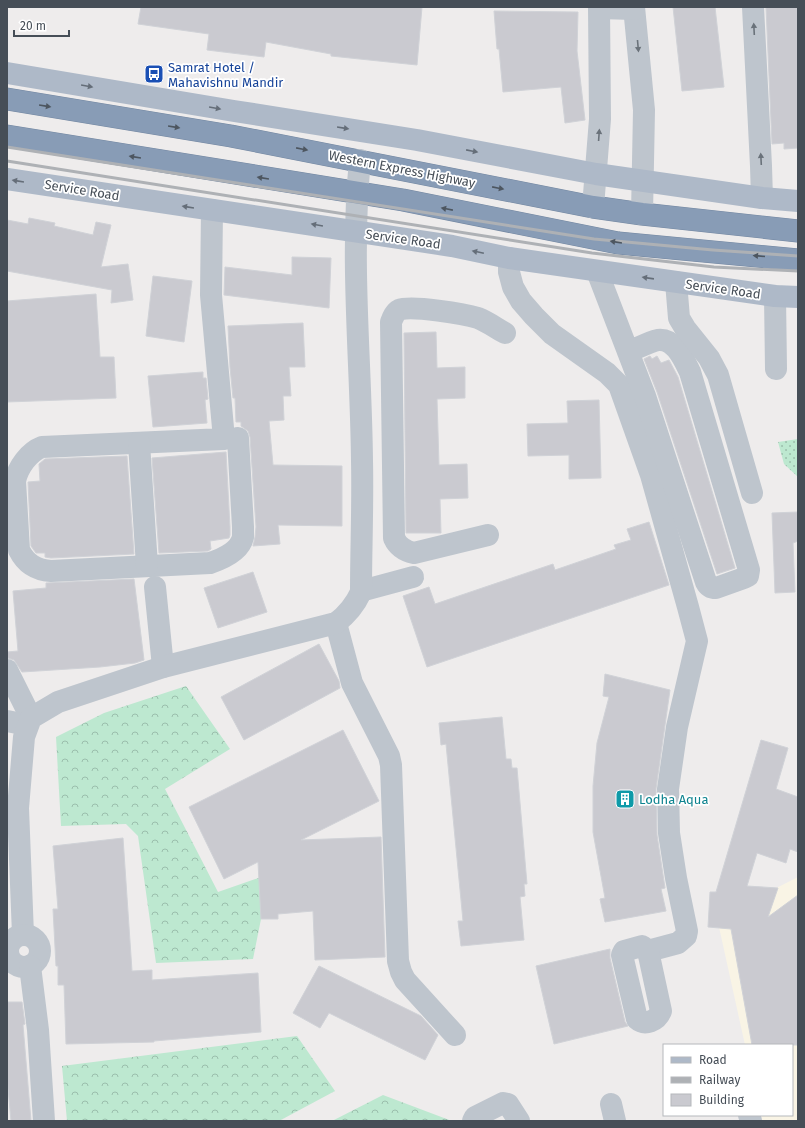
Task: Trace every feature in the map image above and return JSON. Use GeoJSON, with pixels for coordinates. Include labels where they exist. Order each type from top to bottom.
{"type":"FeatureCollection","features":[{"type":"Feature","properties":{"kind":"highway","name":"Western Express Highway"},"geometry":{"type":"LineString","coordinates":[[7,99],[231,136],[360,160],[593,207],[642,214],[798,231]]}},
{"type":"Feature","properties":{"kind":"highway"},"geometry":{"type":"LineString","coordinates":[[7,136],[403,200],[618,243],[798,260]]}},
{"type":"Feature","properties":{"kind":"main road"},"geometry":{"type":"LineString","coordinates":[[7,73],[417,140],[596,174],[762,198],[798,201]]}},
{"type":"Feature","properties":{"kind":"main road","name":"Service Road"},"geometry":{"type":"LineString","coordinates":[[7,179],[307,223],[355,232],[452,246],[509,258],[775,296],[798,297]]}},
{"type":"Feature","properties":{"kind":"street"},"geometry":{"type":"LineString","coordinates":[[753,7],[762,198]]}},
{"type":"Feature","properties":{"kind":"street"},"geometry":{"type":"LineString","coordinates":[[593,207],[600,119],[599,8],[634,8],[644,110],[642,214]]}},
{"type":"Feature","properties":{"kind":"street"},"geometry":{"type":"LineString","coordinates":[[22,721],[58,702],[163,667],[336,623],[346,616],[351,610],[361,591],[362,461],[355,232],[360,160]]}},
{"type":"Feature","properties":{"kind":"street"},"geometry":{"type":"LineString","coordinates":[[212,210],[211,295],[239,438],[243,539],[235,550],[224,559],[210,563],[51,571],[43,570],[29,564],[23,558],[19,550],[16,481],[17,474],[30,454],[36,449],[42,447],[239,438]]}},
{"type":"Feature","properties":{"kind":"street"},"geometry":{"type":"LineString","coordinates":[[509,258],[509,272],[513,287],[521,301],[534,316],[552,334],[607,373],[620,385],[651,474],[671,542],[697,641],[678,727],[668,789],[669,833],[676,878],[687,931],[686,936],[678,943],[648,951]]}},
{"type":"Feature","properties":{"kind":"street"},"geometry":{"type":"LineString","coordinates":[[597,271],[628,352],[645,396],[706,582],[708,586],[716,588],[744,578],[749,574],[749,570],[690,372],[684,360],[672,344],[664,340],[658,340],[628,352]]}},
{"type":"Feature","properties":{"kind":"street"},"geometry":{"type":"LineString","coordinates":[[676,282],[679,318],[685,328],[710,358],[718,375],[752,493]]}},
{"type":"Feature","properties":{"kind":"street"},"geometry":{"type":"LineString","coordinates":[[775,296],[776,369]]}},
{"type":"Feature","properties":{"kind":"street"},"geometry":{"type":"LineString","coordinates":[[488,535],[414,553],[405,551],[396,543],[394,538],[391,322],[398,311],[411,308],[468,316],[492,324],[505,333]]}},
{"type":"Feature","properties":{"kind":"street"},"geometry":{"type":"LineString","coordinates":[[361,433],[393,432]]}},
{"type":"Feature","properties":{"kind":"street"},"geometry":{"type":"LineString","coordinates":[[139,443],[147,566]]}},
{"type":"Feature","properties":{"kind":"street"},"geometry":{"type":"LineString","coordinates":[[361,591],[413,577]]}},
{"type":"Feature","properties":{"kind":"street"},"geometry":{"type":"LineString","coordinates":[[155,587],[163,667]]}},
{"type":"Feature","properties":{"kind":"street"},"geometry":{"type":"LineString","coordinates":[[336,623],[352,683],[389,756],[391,765],[398,961],[401,972],[405,980],[455,1035]]}},
{"type":"Feature","properties":{"kind":"street"},"geometry":{"type":"LineString","coordinates":[[7,670],[22,721],[24,737],[13,808],[15,950],[38,1030],[44,1121]]}},
{"type":"Feature","properties":{"kind":"street"},"geometry":{"type":"LineString","coordinates":[[473,1121],[475,1117],[503,1103],[508,1104],[519,1121]]}},
{"type":"Feature","properties":{"kind":"shaded area"},"geometry":{"type":"Polygon","coordinates":[[[798,877],[798,1121],[762,1121],[761,1116],[793,1116],[793,1044],[745,1044],[717,918],[798,877]]]}},
{"type":"Feature","properties":{"kind":"green space"},"geometry":{"type":"Polygon","coordinates":[[[798,439],[798,477],[784,464],[778,442],[798,439]]]}},
{"type":"Feature","properties":{"kind":"green space"},"geometry":{"type":"Polygon","coordinates":[[[186,686],[230,749],[165,789],[218,892],[270,874],[253,959],[156,963],[138,836],[126,824],[61,826],[56,737],[104,713],[186,686]]]}},
{"type":"Feature","properties":{"kind":"green space"},"geometry":{"type":"Polygon","coordinates":[[[297,1036],[335,1091],[279,1121],[67,1121],[62,1066],[297,1036]]]}},
{"type":"Feature","properties":{"kind":"green space"},"geometry":{"type":"Polygon","coordinates":[[[383,1095],[452,1121],[332,1121],[383,1095]]]}},
{"type":"Feature","properties":{"kind":"building"},"geometry":{"type":"Polygon","coordinates":[[[141,7],[422,7],[417,65],[331,56],[331,54],[266,42],[264,57],[207,50],[209,34],[138,24],[141,7]]]}},
{"type":"Feature","properties":{"kind":"building"},"geometry":{"type":"Polygon","coordinates":[[[673,7],[715,7],[724,87],[682,91],[673,7]]]}},
{"type":"Feature","properties":{"kind":"building"},"geometry":{"type":"Polygon","coordinates":[[[766,7],[798,7],[798,148],[784,149],[784,143],[772,144],[766,7]]]}},
{"type":"Feature","properties":{"kind":"building"},"geometry":{"type":"Polygon","coordinates":[[[494,11],[578,12],[577,51],[585,120],[565,123],[561,87],[503,92],[499,49],[497,49],[494,11]]]}},
{"type":"Feature","properties":{"kind":"building"},"geometry":{"type":"Polygon","coordinates":[[[29,218],[55,223],[54,226],[93,235],[96,222],[111,225],[101,267],[128,264],[133,300],[111,303],[112,290],[7,271],[7,220],[28,224],[29,218]]]}},
{"type":"Feature","properties":{"kind":"building"},"geometry":{"type":"Polygon","coordinates":[[[292,257],[331,258],[329,308],[224,295],[225,267],[292,275],[292,257]]]}},
{"type":"Feature","properties":{"kind":"building"},"geometry":{"type":"Polygon","coordinates":[[[153,276],[192,281],[184,342],[146,336],[153,276]]]}},
{"type":"Feature","properties":{"kind":"building"},"geometry":{"type":"Polygon","coordinates":[[[96,294],[100,357],[114,357],[116,398],[7,402],[7,301],[96,294]]]}},
{"type":"Feature","properties":{"kind":"building"},"geometry":{"type":"Polygon","coordinates":[[[303,323],[305,367],[289,367],[291,396],[283,396],[284,420],[269,421],[273,465],[342,466],[342,526],[278,525],[280,544],[253,546],[256,527],[250,437],[248,431],[241,426],[241,422],[236,422],[235,398],[233,398],[230,367],[228,326],[303,323]]]}},
{"type":"Feature","properties":{"kind":"building"},"geometry":{"type":"Polygon","coordinates":[[[436,332],[437,368],[465,367],[465,398],[437,399],[439,465],[467,464],[468,498],[440,499],[441,533],[406,533],[404,333],[436,332]]]}},
{"type":"Feature","properties":{"kind":"building"},"geometry":{"type":"Polygon","coordinates":[[[650,356],[652,359],[657,356],[661,363],[669,360],[678,377],[735,568],[717,574],[657,392],[644,359],[650,356]]]}},
{"type":"Feature","properties":{"kind":"building"},"geometry":{"type":"Polygon","coordinates":[[[203,372],[203,378],[206,378],[208,399],[205,400],[207,423],[153,427],[148,376],[203,372]]]}},
{"type":"Feature","properties":{"kind":"building"},"geometry":{"type":"Polygon","coordinates":[[[599,400],[601,478],[569,479],[569,455],[528,456],[527,424],[568,423],[567,401],[599,400]]]}},
{"type":"Feature","properties":{"kind":"building"},"geometry":{"type":"Polygon","coordinates":[[[226,452],[230,527],[229,538],[210,541],[211,549],[208,551],[159,553],[152,458],[226,452]]]}},
{"type":"Feature","properties":{"kind":"building"},"geometry":{"type":"Polygon","coordinates":[[[127,456],[134,554],[51,558],[45,557],[45,553],[36,553],[31,546],[28,482],[40,481],[39,464],[45,459],[127,456]]]}},
{"type":"Feature","properties":{"kind":"building"},"geometry":{"type":"Polygon","coordinates":[[[798,512],[798,541],[793,543],[795,592],[775,593],[772,513],[798,512]]]}},
{"type":"Feature","properties":{"kind":"building"},"geometry":{"type":"Polygon","coordinates":[[[649,522],[669,585],[427,667],[403,596],[429,587],[435,604],[553,564],[555,570],[616,549],[614,545],[631,540],[627,529],[649,522]]]}},
{"type":"Feature","properties":{"kind":"building"},"geometry":{"type":"Polygon","coordinates":[[[253,572],[267,612],[218,628],[204,588],[253,572]]]}},
{"type":"Feature","properties":{"kind":"building"},"geometry":{"type":"Polygon","coordinates":[[[134,579],[144,660],[135,663],[100,667],[22,672],[14,660],[8,658],[7,652],[18,651],[13,591],[46,588],[46,583],[134,579]]]}},
{"type":"Feature","properties":{"kind":"building"},"geometry":{"type":"Polygon","coordinates":[[[319,644],[339,681],[340,688],[244,740],[221,697],[319,644]]]}},
{"type":"Feature","properties":{"kind":"building","name":"Lodha Aqua"},"geometry":{"type":"Polygon","coordinates":[[[605,674],[670,690],[656,789],[657,835],[665,888],[661,889],[666,911],[605,922],[600,899],[605,898],[593,832],[593,786],[597,743],[609,697],[603,696],[605,674]]]}},
{"type":"Feature","properties":{"kind":"building"},"geometry":{"type":"Polygon","coordinates":[[[502,717],[506,759],[511,759],[512,768],[517,768],[527,884],[524,884],[525,896],[520,897],[524,940],[461,946],[458,921],[463,921],[446,744],[441,745],[439,723],[502,717]]]}},
{"type":"Feature","properties":{"kind":"building"},"geometry":{"type":"Polygon","coordinates":[[[343,730],[379,801],[301,840],[381,837],[385,957],[315,960],[313,911],[278,914],[278,919],[261,919],[258,862],[224,879],[189,807],[343,730]]]}},
{"type":"Feature","properties":{"kind":"building"},"geometry":{"type":"Polygon","coordinates":[[[761,740],[788,748],[776,789],[798,797],[798,852],[790,849],[786,863],[757,853],[747,886],[778,888],[768,917],[798,895],[798,1045],[752,1044],[731,929],[708,927],[710,892],[716,892],[761,740]]]}},
{"type":"Feature","properties":{"kind":"building"},"geometry":{"type":"Polygon","coordinates":[[[123,838],[132,971],[152,970],[152,980],[258,973],[261,1032],[154,1042],[66,1044],[64,985],[58,985],[58,966],[56,966],[53,909],[58,909],[53,846],[123,838]]]}},
{"type":"Feature","properties":{"kind":"building"},"geometry":{"type":"Polygon","coordinates":[[[610,949],[610,958],[625,1022],[628,1026],[554,1044],[536,966],[610,949]]]}},
{"type":"Feature","properties":{"kind":"building"},"geometry":{"type":"Polygon","coordinates":[[[319,966],[421,1016],[438,1035],[425,1060],[329,1013],[320,1028],[293,1013],[319,966]]]}},
{"type":"Feature","properties":{"kind":"building"},"geometry":{"type":"Polygon","coordinates":[[[7,1002],[22,1002],[25,1024],[23,1025],[31,1121],[11,1121],[7,1077],[7,1002]]]}},
{"type":"Feature","properties":{"kind":"railway"},"geometry":{"type":"LineString","coordinates":[[7,147],[594,239],[798,256]]}},
{"type":"Feature","properties":{"kind":"railway"},"geometry":{"type":"LineString","coordinates":[[7,161],[592,253],[714,267],[798,271]]}},
{"type":"Feature","properties":{"kind":"place","name":"Samrat Hotel / Mahavishnu Mandir"},"geometry":{"type":"Point","coordinates":[154,74]}},
{"type":"Feature","properties":{"kind":"place","name":"Lodha Aqua"},"geometry":{"type":"Point","coordinates":[625,799]}}]}
